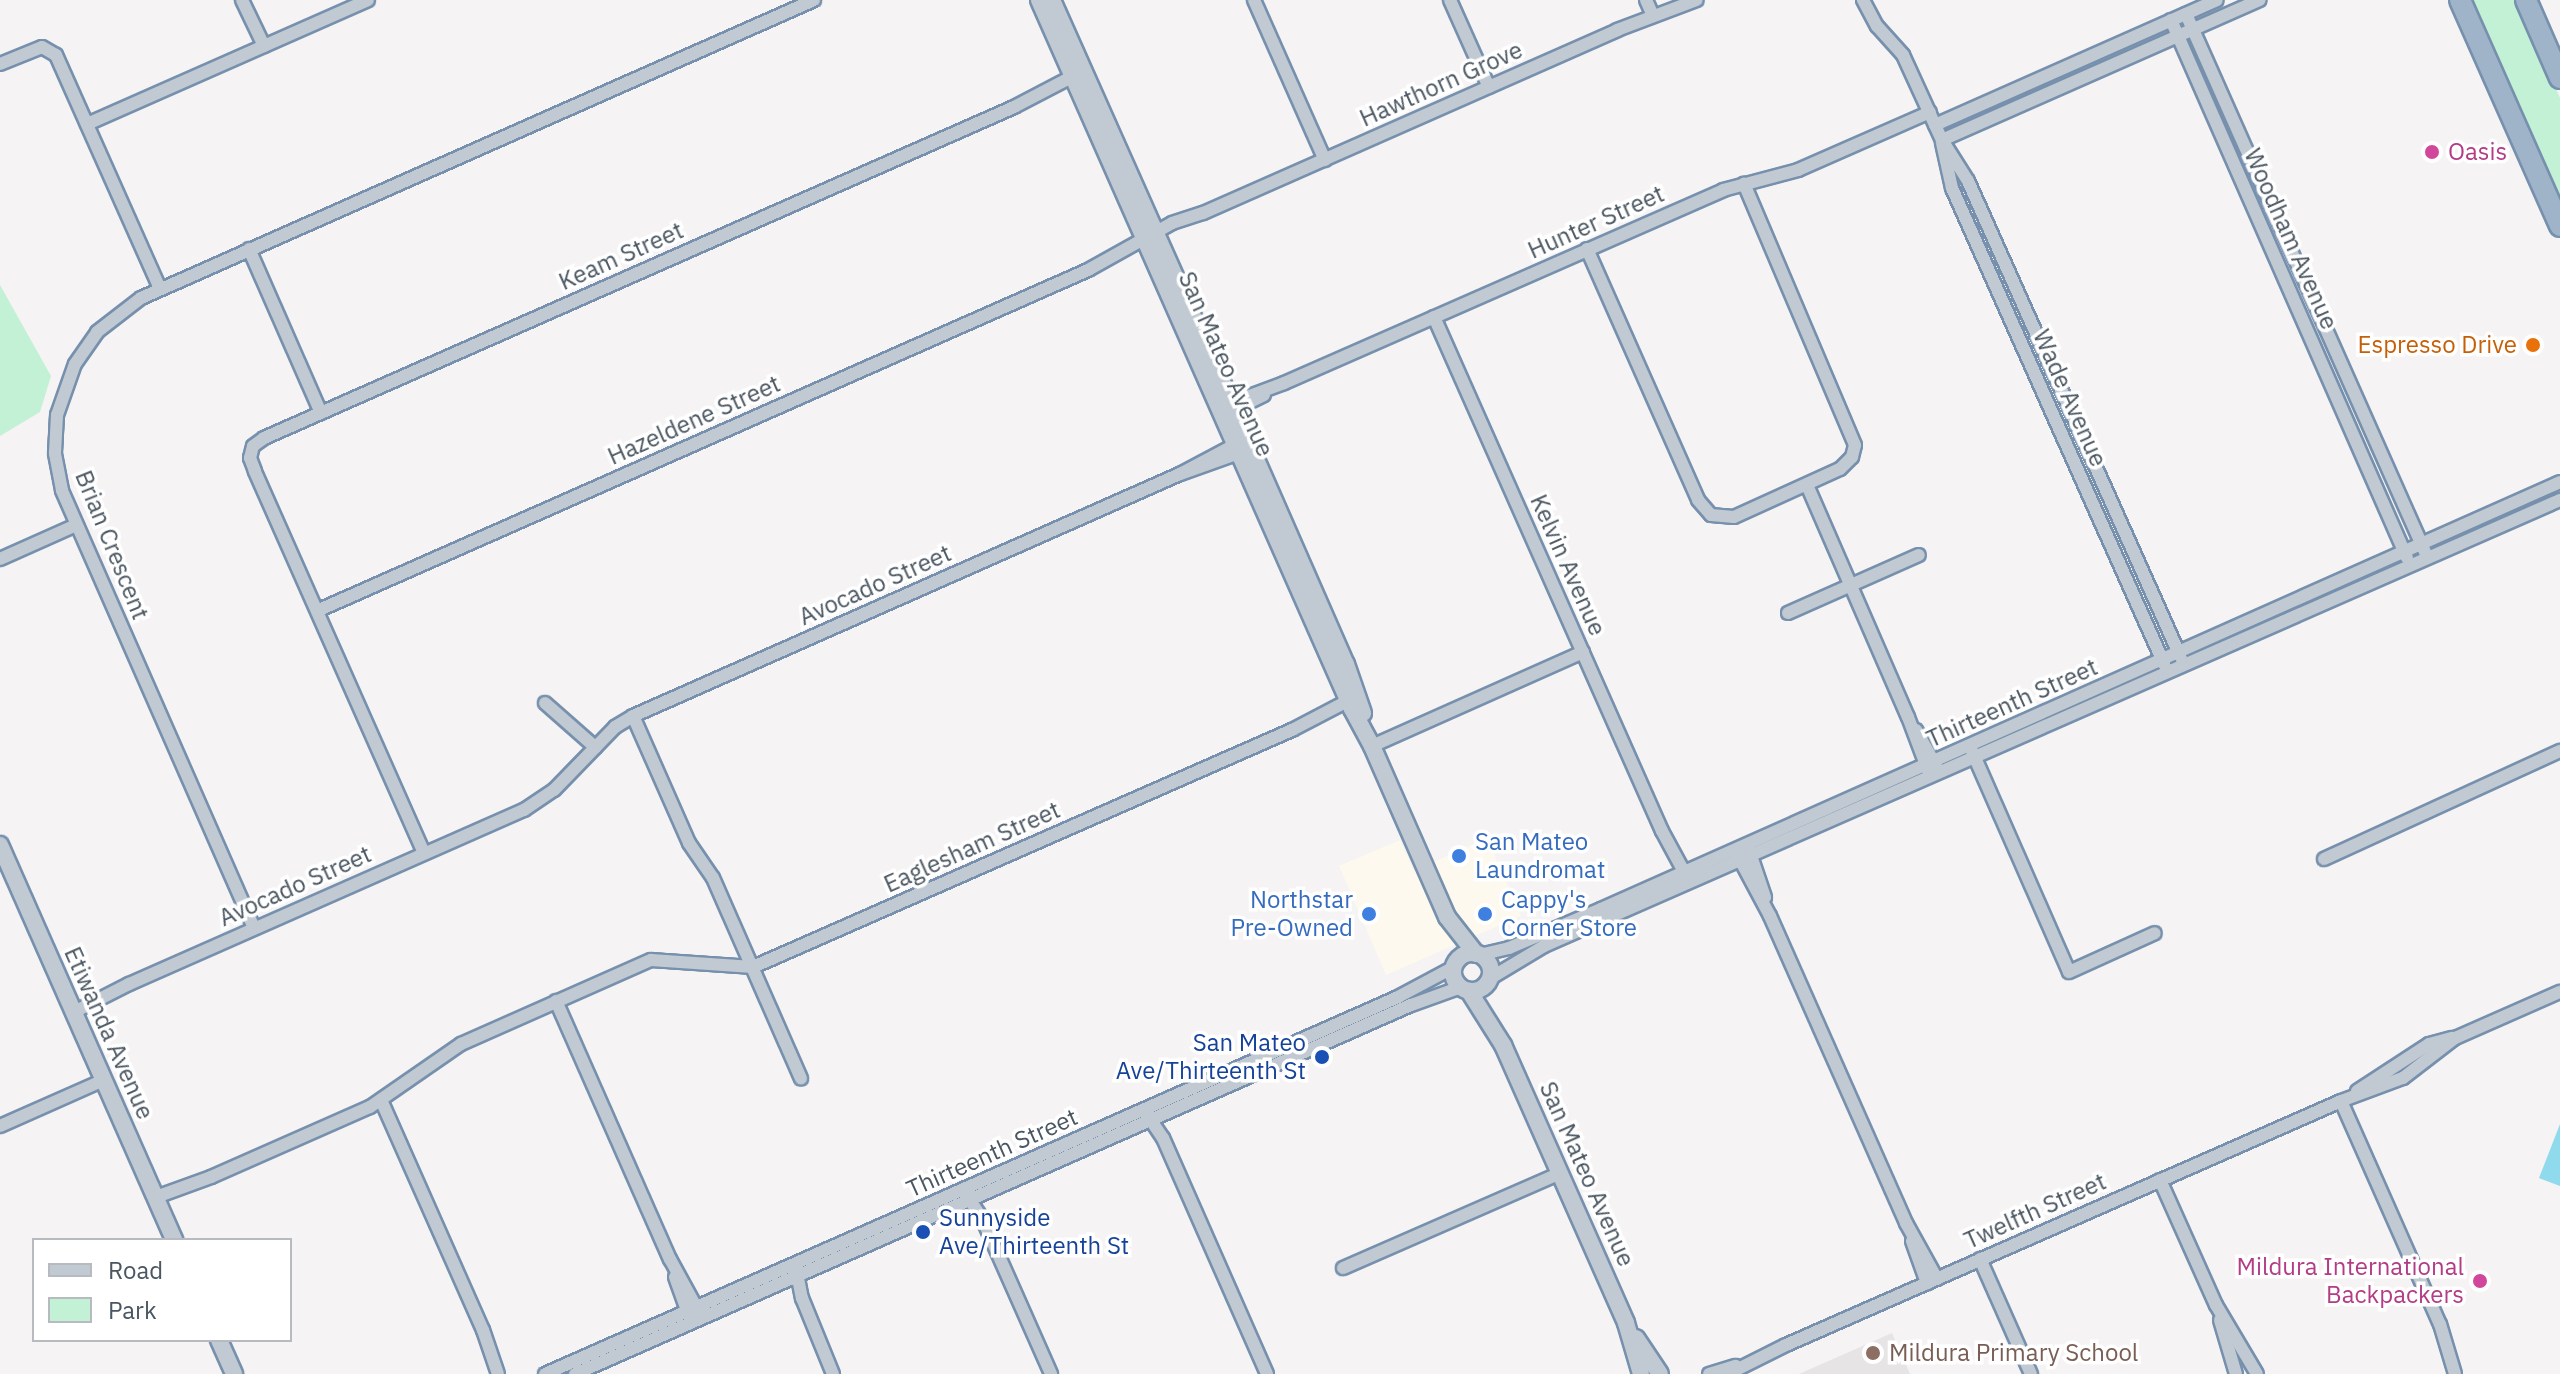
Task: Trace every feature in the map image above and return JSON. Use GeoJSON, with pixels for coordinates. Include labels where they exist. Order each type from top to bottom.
{"type":"FeatureCollection","features":[{"type":"Feature","properties":{"kind":"highway"},"geometry":{"type":"LineString","coordinates":[[2460,0],[2560,226]]}},
{"type":"Feature","properties":{"kind":"highway"},"geometry":{"type":"LineString","coordinates":[[2526,0],[2560,78]]}},
{"type":"Feature","properties":{"kind":"street"},"geometry":{"type":"LineString","coordinates":[[242,0],[264,46]]}},
{"type":"Feature","properties":{"kind":"street"},"geometry":{"type":"LineString","coordinates":[[87,124],[368,0]]}},
{"type":"Feature","properties":{"kind":"street","name":"Brian Crescent"},"geometry":{"type":"LineString","coordinates":[[254,928],[62,490],[55,453],[57,415],[67,381],[97,332],[126,307],[160,289],[814,0]]}},
{"type":"Feature","properties":{"kind":"street","name":"San Mateo Avenue"},"geometry":{"type":"LineString","coordinates":[[1039,0],[1080,78],[1447,917],[1455,964]]}},
{"type":"Feature","properties":{"kind":"street","name":"San Mateo Avenue"},"geometry":{"type":"LineString","coordinates":[[1052,0],[1080,78]]}},
{"type":"Feature","properties":{"kind":"street"},"geometry":{"type":"LineString","coordinates":[[1254,0],[1325,160]]}},
{"type":"Feature","properties":{"kind":"street"},"geometry":{"type":"LineString","coordinates":[[1450,0],[1489,87]]}},
{"type":"Feature","properties":{"kind":"street"},"geometry":{"type":"LineString","coordinates":[[1646,0],[1653,16]]}},
{"type":"Feature","properties":{"kind":"street","name":"Hawthorn Grove"},"geometry":{"type":"LineString","coordinates":[[1151,239],[1489,87],[1697,0]]}},
{"type":"Feature","properties":{"kind":"street","name":"Wade Avenue"},"geometry":{"type":"LineString","coordinates":[[1863,0],[1877,26],[1903,55],[1942,140],[1968,181],[2181,659]]}},
{"type":"Feature","properties":{"kind":"street"},"geometry":{"type":"LineString","coordinates":[[1935,125],[2217,0]]}},
{"type":"Feature","properties":{"kind":"street"},"geometry":{"type":"LineString","coordinates":[[1942,140],[2260,0]]}},
{"type":"Feature","properties":{"kind":"street","name":"Woodham Avenue"},"geometry":{"type":"LineString","coordinates":[[2186,14],[2424,551]]}},
{"type":"Feature","properties":{"kind":"street","name":"Woodham Avenue"},"geometry":{"type":"LineString","coordinates":[[2171,20],[2408,559]]}},
{"type":"Feature","properties":{"kind":"street"},"geometry":{"type":"LineString","coordinates":[[0,64],[35,48],[52,51],[160,289]]}},
{"type":"Feature","properties":{"kind":"street","name":"Keam Street"},"geometry":{"type":"LineString","coordinates":[[319,610],[255,471],[251,451],[264,438],[1080,78]]}},
{"type":"Feature","properties":{"kind":"street","name":"Hunter Street"},"geometry":{"type":"LineString","coordinates":[[1227,409],[1587,249],[1744,184],[1798,170],[1930,112]]}},
{"type":"Feature","properties":{"kind":"street","name":"Wade Avenue"},"geometry":{"type":"LineString","coordinates":[[1942,140],[1952,188],[2165,666]]}},
{"type":"Feature","properties":{"kind":"street"},"geometry":{"type":"LineString","coordinates":[[1587,249],[1704,508],[1719,517],[1734,517],[1847,464],[1855,445],[1744,184]]}},
{"type":"Feature","properties":{"kind":"street","name":"Hazeldene Street"},"geometry":{"type":"LineString","coordinates":[[319,610],[1088,270],[1151,239]]}},
{"type":"Feature","properties":{"kind":"street"},"geometry":{"type":"LineString","coordinates":[[249,249],[321,413]]}},
{"type":"Feature","properties":{"kind":"street","name":"Kelvin Avenue"},"geometry":{"type":"LineString","coordinates":[[1434,317],[1683,879]]}},
{"type":"Feature","properties":{"kind":"street","name":"Avocado Street"},"geometry":{"type":"LineString","coordinates":[[72,1008],[540,800],[568,778],[595,747],[633,716],[1243,446]]}},
{"type":"Feature","properties":{"kind":"street","name":"Thirteenth Street"},"geometry":{"type":"LineString","coordinates":[[1489,980],[1544,946],[1683,879],[2408,559],[2560,482]]}},
{"type":"Feature","properties":{"kind":"street"},"geometry":{"type":"LineString","coordinates":[[1807,485],[1932,769]]}},
{"type":"Feature","properties":{"kind":"street","name":"Thirteenth Street"},"geometry":{"type":"LineString","coordinates":[[2424,551],[2560,500]]}},
{"type":"Feature","properties":{"kind":"street"},"geometry":{"type":"LineString","coordinates":[[0,559],[76,525]]}},
{"type":"Feature","properties":{"kind":"street"},"geometry":{"type":"LineString","coordinates":[[1788,613],[1919,555]]}},
{"type":"Feature","properties":{"kind":"street"},"geometry":{"type":"LineString","coordinates":[[319,610],[424,853]]}},
{"type":"Feature","properties":{"kind":"street"},"geometry":{"type":"LineString","coordinates":[[1372,746],[1583,652]]}},
{"type":"Feature","properties":{"kind":"street","name":"Eaglesham Street"},"geometry":{"type":"LineString","coordinates":[[556,1001],[651,960],[663,958],[729,968],[753,967],[1354,702]]}},
{"type":"Feature","properties":{"kind":"street"},"geometry":{"type":"LineString","coordinates":[[545,703],[595,747]]}},
{"type":"Feature","properties":{"kind":"street"},"geometry":{"type":"LineString","coordinates":[[633,716],[689,843],[708,868],[801,1078]]}},
{"type":"Feature","properties":{"kind":"street"},"geometry":{"type":"LineString","coordinates":[[1972,751],[2069,972],[2155,933]]}},
{"type":"Feature","properties":{"kind":"street"},"geometry":{"type":"LineString","coordinates":[[2324,859],[2560,751]]}},
{"type":"Feature","properties":{"kind":"street","name":"Etiwanda Avenue"},"geometry":{"type":"LineString","coordinates":[[0,845],[173,1238]]}},
{"type":"Feature","properties":{"kind":"street"},"geometry":{"type":"LineString","coordinates":[[1743,852],[1932,1281]]}},
{"type":"Feature","properties":{"kind":"street","name":"Thirteenth Street"},"geometry":{"type":"LineString","coordinates":[[1477,954],[1509,948],[1683,879]]}},
{"type":"Feature","properties":{"kind":"street","name":"San Mateo Avenue"},"geometry":{"type":"LineString","coordinates":[[1447,917],[1477,954]]}},
{"type":"Feature","properties":{"kind":"street"},"geometry":{"type":"LineString","coordinates":[[1477,954],[1488,962],[1489,980],[1480,989],[1465,989],[1454,978],[1455,964],[1465,955],[1477,954]]}},
{"type":"Feature","properties":{"kind":"street","name":"Thirteenth Street"},"geometry":{"type":"LineString","coordinates":[[1152,1113],[1398,997],[1455,964]]}},
{"type":"Feature","properties":{"kind":"street","name":"San Mateo Avenue"},"geometry":{"type":"LineString","coordinates":[[1489,980],[1503,1045]]}},
{"type":"Feature","properties":{"kind":"street","name":"San Mateo Avenue"},"geometry":{"type":"LineString","coordinates":[[1465,989],[1503,1045],[1626,1323],[1641,1374]]}},
{"type":"Feature","properties":{"kind":"street","name":"Thirteenth Street"},"geometry":{"type":"LineString","coordinates":[[575,1374],[695,1315],[1152,1113],[1418,1002],[1465,989]]}},
{"type":"Feature","properties":{"kind":"street","name":"Twelfth Street"},"geometry":{"type":"LineString","coordinates":[[1728,1374],[1980,1259],[2341,1101],[2422,1048],[2455,1038],[2560,992]]}},
{"type":"Feature","properties":{"kind":"street"},"geometry":{"type":"LineString","coordinates":[[157,1201],[381,1100],[454,1048],[556,1001],[695,1315]]}},
{"type":"Feature","properties":{"kind":"street"},"geometry":{"type":"LineString","coordinates":[[0,1126],[104,1080]]}},
{"type":"Feature","properties":{"kind":"street"},"geometry":{"type":"LineString","coordinates":[[381,1100],[483,1330],[498,1374]]}},
{"type":"Feature","properties":{"kind":"street"},"geometry":{"type":"LineString","coordinates":[[2341,1101],[2440,1324],[2455,1374]]}},
{"type":"Feature","properties":{"kind":"street"},"geometry":{"type":"LineString","coordinates":[[1152,1113],[1267,1374]]}},
{"type":"Feature","properties":{"kind":"street"},"geometry":{"type":"LineString","coordinates":[[1343,1268],[1560,1173]]}},
{"type":"Feature","properties":{"kind":"street"},"geometry":{"type":"LineString","coordinates":[[2160,1180],[2216,1305],[2257,1374]]}},
{"type":"Feature","properties":{"kind":"street"},"geometry":{"type":"LineString","coordinates":[[972,1192],[1051,1374]]}},
{"type":"Feature","properties":{"kind":"street"},"geometry":{"type":"LineString","coordinates":[[1980,1259],[2031,1374]]}},
{"type":"Feature","properties":{"kind":"street"},"geometry":{"type":"LineString","coordinates":[[797,1269],[802,1298],[833,1374]]}},
{"type":"Feature","properties":{"kind":"street"},"geometry":{"type":"LineString","coordinates":[[784,1275],[802,1298]]}},
{"type":"Feature","properties":{"kind":"street"},"geometry":{"type":"LineString","coordinates":[[2216,1305],[2236,1374]]}},
{"type":"Feature","properties":{"kind":"street","name":"Thirteenth Street"},"geometry":{"type":"LineString","coordinates":[[545,1374],[695,1315]]}},
{"type":"Feature","properties":{"kind":"street","name":"San Mateo Avenue"},"geometry":{"type":"LineString","coordinates":[[1626,1323],[1660,1374]]}},
{"type":"Feature","properties":{"kind":"street"},"geometry":{"type":"LineString","coordinates":[[483,1330],[508,1374]]}},
{"type":"Feature","properties":{"kind":"street"},"geometry":{"type":"LineString","coordinates":[[220,1342],[234,1374]]}},
{"type":"Feature","properties":{"kind":"street","name":"Twelfth Street"},"geometry":{"type":"LineString","coordinates":[[1709,1374],[1747,1363]]}},
{"type":"Feature","properties":{"kind":"shaded area"},"geometry":{"type":"Polygon","coordinates":[[[1487,838],[1521,916],[1386,975],[1339,866],[1400,840],[1414,871],[1487,838]]]}},
{"type":"Feature","properties":{"kind":"shaded area","name":"Mildura Primary School"},"geometry":{"type":"Polygon","coordinates":[[[1892,1333],[1910,1374],[1799,1374],[1892,1333]]]}},
{"type":"Feature","properties":{"kind":"green space"},"geometry":{"type":"Polygon","coordinates":[[[2468,0],[2517,0],[2560,98],[2560,208],[2468,0]]]}},
{"type":"Feature","properties":{"kind":"green space"},"geometry":{"type":"Polygon","coordinates":[[[0,285],[51,376],[40,412],[0,436],[0,285]]]}},
{"type":"Feature","properties":{"kind":"water"},"geometry":{"type":"Polygon","coordinates":[[[2560,1124],[2560,1186],[2539,1178],[2560,1124]]]}},
{"type":"Feature","properties":{"kind":"place","name":"Oasis"},"geometry":{"type":"Point","coordinates":[2432,152]}},
{"type":"Feature","properties":{"kind":"place","name":"Espresso Drive"},"geometry":{"type":"Point","coordinates":[2533,345]}},
{"type":"Feature","properties":{"kind":"place","name":"San Mateo Laundromat"},"geometry":{"type":"Point","coordinates":[1459,856]}},
{"type":"Feature","properties":{"kind":"place","name":"Northstar Pre-Owned"},"geometry":{"type":"Point","coordinates":[1369,914]}},
{"type":"Feature","properties":{"kind":"place","name":"Cappy's Corner Store"},"geometry":{"type":"Point","coordinates":[1485,914]}},
{"type":"Feature","properties":{"kind":"place","name":"San Mateo Ave/Thirteenth St"},"geometry":{"type":"Point","coordinates":[1322,1057]}},
{"type":"Feature","properties":{"kind":"place","name":"Sunnyside Ave/Thirteenth St"},"geometry":{"type":"Point","coordinates":[923,1232]}},
{"type":"Feature","properties":{"kind":"place","name":"Mildura International Backpackers"},"geometry":{"type":"Point","coordinates":[2480,1281]}},
{"type":"Feature","properties":{"kind":"place","name":"Mildura Primary School"},"geometry":{"type":"Point","coordinates":[1873,1353]}}]}
